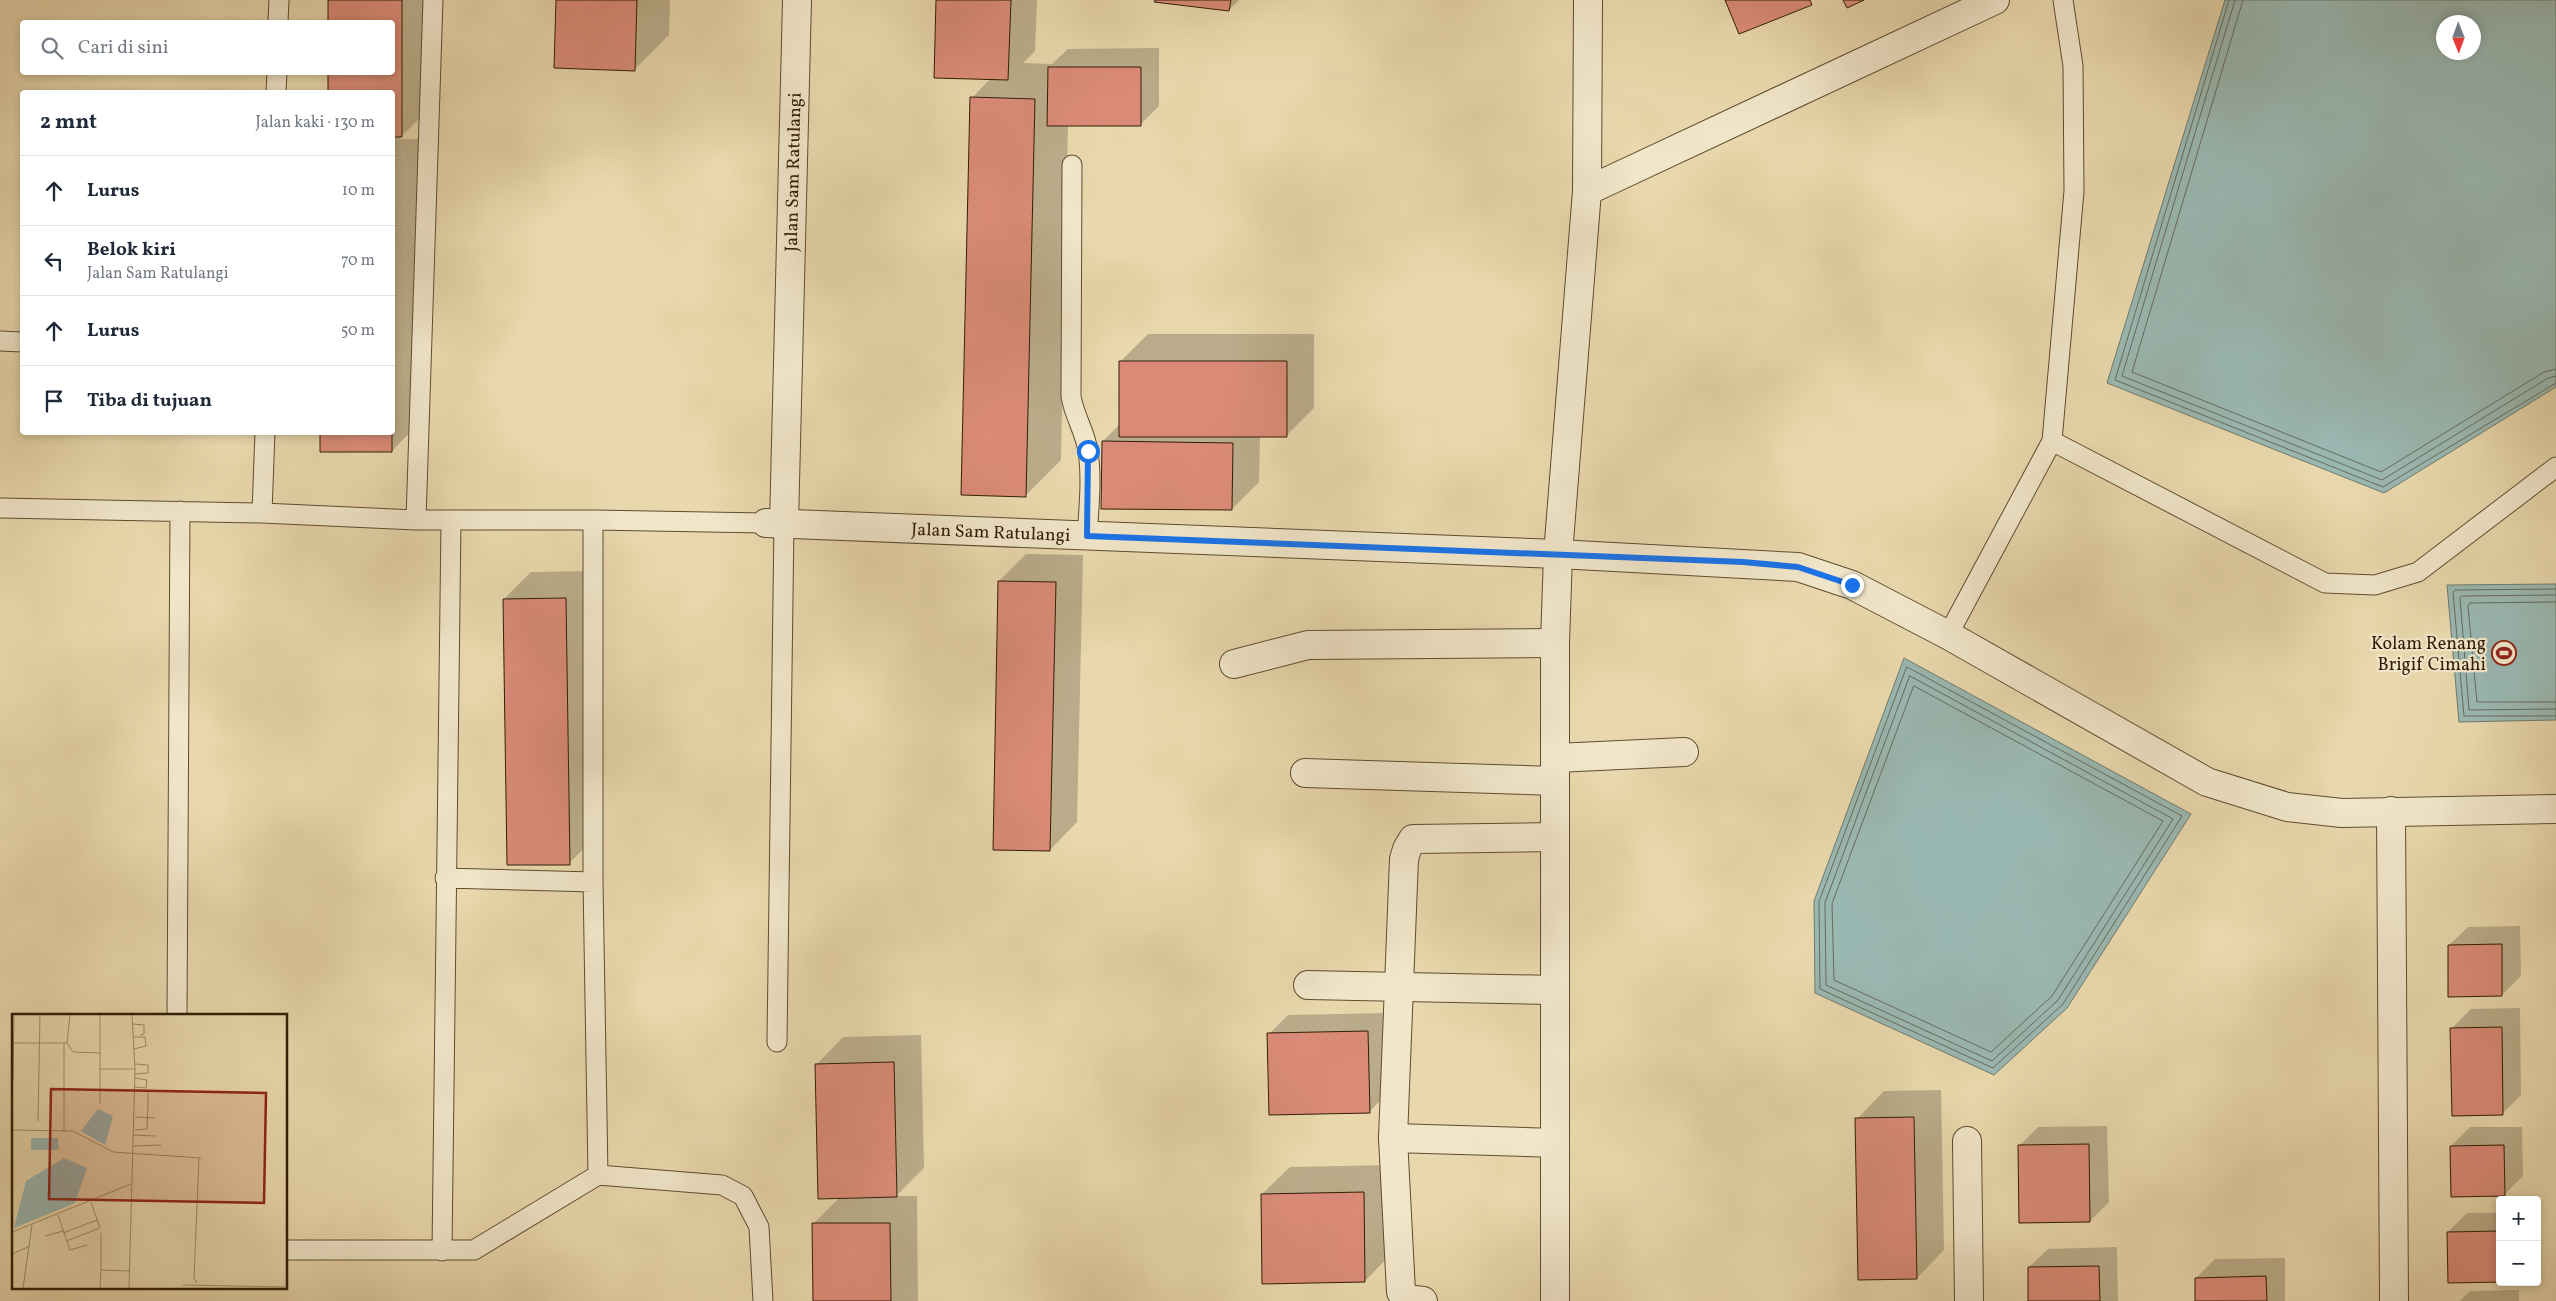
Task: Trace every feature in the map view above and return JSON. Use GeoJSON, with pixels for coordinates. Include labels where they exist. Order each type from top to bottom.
{"type":"FeatureCollection","features":[{"type":"Feature","properties":{"kind":"street","name":"Jalan Sam Ratulangi"},"geometry":{"type":"LineString","coordinates":[[797,0],[774,524],[1558,554],[1798,567],[1852,585],[1948,635],[2207,782],[2287,807],[2342,813],[2391,810],[2556,809]]}},
{"type":"Feature","properties":{"kind":"street"},"geometry":{"type":"LineString","coordinates":[[1555,1301],[1553,837],[1555,643],[1558,554],[1587,191],[1588,0]]}},
{"type":"Feature","properties":{"kind":"street"},"geometry":{"type":"LineString","coordinates":[[1587,191],[1995,0]]}},
{"type":"Feature","properties":{"kind":"street"},"geometry":{"type":"LineString","coordinates":[[1234,664],[1308,645],[1555,643]]}},
{"type":"Feature","properties":{"kind":"street"},"geometry":{"type":"LineString","coordinates":[[1305,773],[1555,770],[1684,752]]}},
{"type":"Feature","properties":{"kind":"street"},"geometry":{"type":"LineString","coordinates":[[2391,810],[2394,1301]]}},
{"type":"Feature","properties":{"kind":"street"},"geometry":{"type":"LineString","coordinates":[[1423,1301],[1406,1299],[1402,1292],[1393,1138],[1404,859],[1413,839],[1553,837]]}},
{"type":"Feature","properties":{"kind":"street"},"geometry":{"type":"LineString","coordinates":[[1308,985],[1555,990]]}},
{"type":"Feature","properties":{"kind":"street"},"geometry":{"type":"LineString","coordinates":[[1393,1138],[1555,1143]]}},
{"type":"Feature","properties":{"kind":"street"},"geometry":{"type":"LineString","coordinates":[[1967,1141],[1969,1301]]}},
{"type":"Feature","properties":{"kind":"lane"},"geometry":{"type":"LineString","coordinates":[[278,20],[279,0]]}},
{"type":"Feature","properties":{"kind":"lane"},"geometry":{"type":"LineString","coordinates":[[416,520],[433,0]]}},
{"type":"Feature","properties":{"kind":"lane"},"geometry":{"type":"LineString","coordinates":[[1948,635],[2052,440],[2074,191],[2073,66],[2063,0]]}},
{"type":"Feature","properties":{"kind":"lane"},"geometry":{"type":"LineString","coordinates":[[276,90],[277,75]]}},
{"type":"Feature","properties":{"kind":"lane"},"geometry":{"type":"LineString","coordinates":[[1072,165],[1071,396],[1073,412],[1083,426],[1088,451],[1087,536]]}},
{"type":"Feature","properties":{"kind":"lane"},"geometry":{"type":"LineString","coordinates":[[0,341],[20,342]]}},
{"type":"Feature","properties":{"kind":"lane"},"geometry":{"type":"LineString","coordinates":[[262,513],[265,435]]}},
{"type":"Feature","properties":{"kind":"lane"},"geometry":{"type":"LineString","coordinates":[[2052,440],[2325,583],[2375,585],[2418,572],[2556,467]]}},
{"type":"Feature","properties":{"kind":"lane"},"geometry":{"type":"LineString","coordinates":[[0,508],[262,513],[416,520],[593,520],[774,524],[777,1042]]}},
{"type":"Feature","properties":{"kind":"lane"},"geometry":{"type":"LineString","coordinates":[[177,1014],[180,511]]}},
{"type":"Feature","properties":{"kind":"lane"},"geometry":{"type":"LineString","coordinates":[[442,1251],[445,878],[451,520]]}},
{"type":"Feature","properties":{"kind":"lane"},"geometry":{"type":"LineString","coordinates":[[593,520],[592,882],[598,1174]]}},
{"type":"Feature","properties":{"kind":"lane"},"geometry":{"type":"LineString","coordinates":[[445,878],[592,882]]}},
{"type":"Feature","properties":{"kind":"lane"},"geometry":{"type":"LineString","coordinates":[[288,1250],[474,1250],[598,1174],[722,1185],[743,1196],[759,1227],[763,1301]]}},
{"type":"Feature","properties":{"kind":"water"},"geometry":{"type":"Polygon","coordinates":[[[2225,0],[2556,0],[2556,387],[2384,493],[2107,383],[2225,0]]]}},
{"type":"Feature","properties":{"kind":"water","name":"Kolam Renang Brigif Cimahi"},"geometry":{"type":"Polygon","coordinates":[[[2556,584],[2556,720],[2459,722],[2447,585],[2556,584]]]}},
{"type":"Feature","properties":{"kind":"water"},"geometry":{"type":"Polygon","coordinates":[[[1904,658],[2191,814],[2067,1008],[1994,1075],[1815,993],[1814,901],[1904,658]]]}},
{"type":"Feature","properties":{"kind":"building"},"geometry":{"type":"Polygon","coordinates":[[[328,0],[402,0],[402,137],[395,137],[395,90],[328,90],[328,75],[395,75],[395,20],[328,20],[328,0]]]}},
{"type":"Feature","properties":{"kind":"building"},"geometry":{"type":"Polygon","coordinates":[[[556,0],[637,0],[635,71],[554,68],[556,0]]]}},
{"type":"Feature","properties":{"kind":"building"},"geometry":{"type":"Polygon","coordinates":[[[936,0],[1011,0],[1008,80],[934,78],[936,0]]]}},
{"type":"Feature","properties":{"kind":"building"},"geometry":{"type":"Polygon","coordinates":[[[1155,0],[1231,0],[1229,11],[1154,2],[1155,0]]]}},
{"type":"Feature","properties":{"kind":"building"},"geometry":{"type":"Polygon","coordinates":[[[1725,0],[1810,0],[1812,5],[1739,34],[1725,0]]]}},
{"type":"Feature","properties":{"kind":"building"},"geometry":{"type":"Polygon","coordinates":[[[1843,0],[1864,0],[1847,8],[1843,0]]]}},
{"type":"Feature","properties":{"kind":"building"},"geometry":{"type":"Polygon","coordinates":[[[1048,67],[1141,67],[1141,126],[1047,126],[1048,67]]]}},
{"type":"Feature","properties":{"kind":"building"},"geometry":{"type":"Polygon","coordinates":[[[970,97],[1035,99],[1026,497],[961,495],[970,97]]]}},
{"type":"Feature","properties":{"kind":"building"},"geometry":{"type":"Polygon","coordinates":[[[1119,361],[1287,361],[1287,437],[1119,437],[1119,361]]]}},
{"type":"Feature","properties":{"kind":"building"},"geometry":{"type":"Polygon","coordinates":[[[320,435],[392,435],[392,452],[320,452],[320,435]]]}},
{"type":"Feature","properties":{"kind":"building"},"geometry":{"type":"Polygon","coordinates":[[[1102,441],[1233,443],[1232,510],[1101,509],[1102,441]]]}},
{"type":"Feature","properties":{"kind":"building"},"geometry":{"type":"Polygon","coordinates":[[[998,581],[1056,582],[1050,851],[993,850],[998,581]]]}},
{"type":"Feature","properties":{"kind":"building"},"geometry":{"type":"Polygon","coordinates":[[[566,598],[570,865],[507,865],[503,599],[566,598]]]}},
{"type":"Feature","properties":{"kind":"building"},"geometry":{"type":"Polygon","coordinates":[[[2502,944],[2502,996],[2448,997],[2448,945],[2502,944]]]}},
{"type":"Feature","properties":{"kind":"building"},"geometry":{"type":"Polygon","coordinates":[[[2502,1027],[2503,1115],[2452,1116],[2450,1028],[2502,1027]]]}},
{"type":"Feature","properties":{"kind":"building"},"geometry":{"type":"Polygon","coordinates":[[[1368,1031],[1370,1113],[1269,1115],[1267,1033],[1368,1031]]]}},
{"type":"Feature","properties":{"kind":"building"},"geometry":{"type":"Polygon","coordinates":[[[894,1062],[897,1197],[818,1199],[815,1064],[894,1062]]]}},
{"type":"Feature","properties":{"kind":"building"},"geometry":{"type":"Polygon","coordinates":[[[1914,1117],[1917,1279],[1858,1280],[1855,1118],[1914,1117]]]}},
{"type":"Feature","properties":{"kind":"building"},"geometry":{"type":"Polygon","coordinates":[[[2089,1144],[2090,1222],[2019,1223],[2018,1145],[2089,1144]]]}},
{"type":"Feature","properties":{"kind":"building"},"geometry":{"type":"Polygon","coordinates":[[[2504,1145],[2505,1196],[2451,1197],[2450,1146],[2504,1145]]]}},
{"type":"Feature","properties":{"kind":"building"},"geometry":{"type":"Polygon","coordinates":[[[1364,1192],[1365,1282],[1262,1284],[1261,1194],[1364,1192]]]}},
{"type":"Feature","properties":{"kind":"building"},"geometry":{"type":"Polygon","coordinates":[[[812,1223],[890,1223],[891,1301],[813,1301],[812,1223]]]}},
{"type":"Feature","properties":{"kind":"building"},"geometry":{"type":"Polygon","coordinates":[[[2496,1231],[2496,1282],[2448,1283],[2447,1232],[2496,1231]]]}},
{"type":"Feature","properties":{"kind":"building"},"geometry":{"type":"Polygon","coordinates":[[[2099,1266],[2100,1301],[2028,1301],[2028,1267],[2099,1266]]]}},
{"type":"Feature","properties":{"kind":"building"},"geometry":{"type":"Polygon","coordinates":[[[2266,1276],[2267,1301],[2195,1301],[2195,1278],[2266,1276]]]}},
{"type":"Feature","properties":{"kind":"place","name":"Kolam Renang Brigif Cimahi"},"geometry":{"type":"Point","coordinates":[2504,653]}},
{"type":"Feature","properties":{"kind":"route"},"geometry":{"type":"LineString","coordinates":[[1088,451],[1087,536],[1743,562],[1798,567],[1852,585]]}}]}
